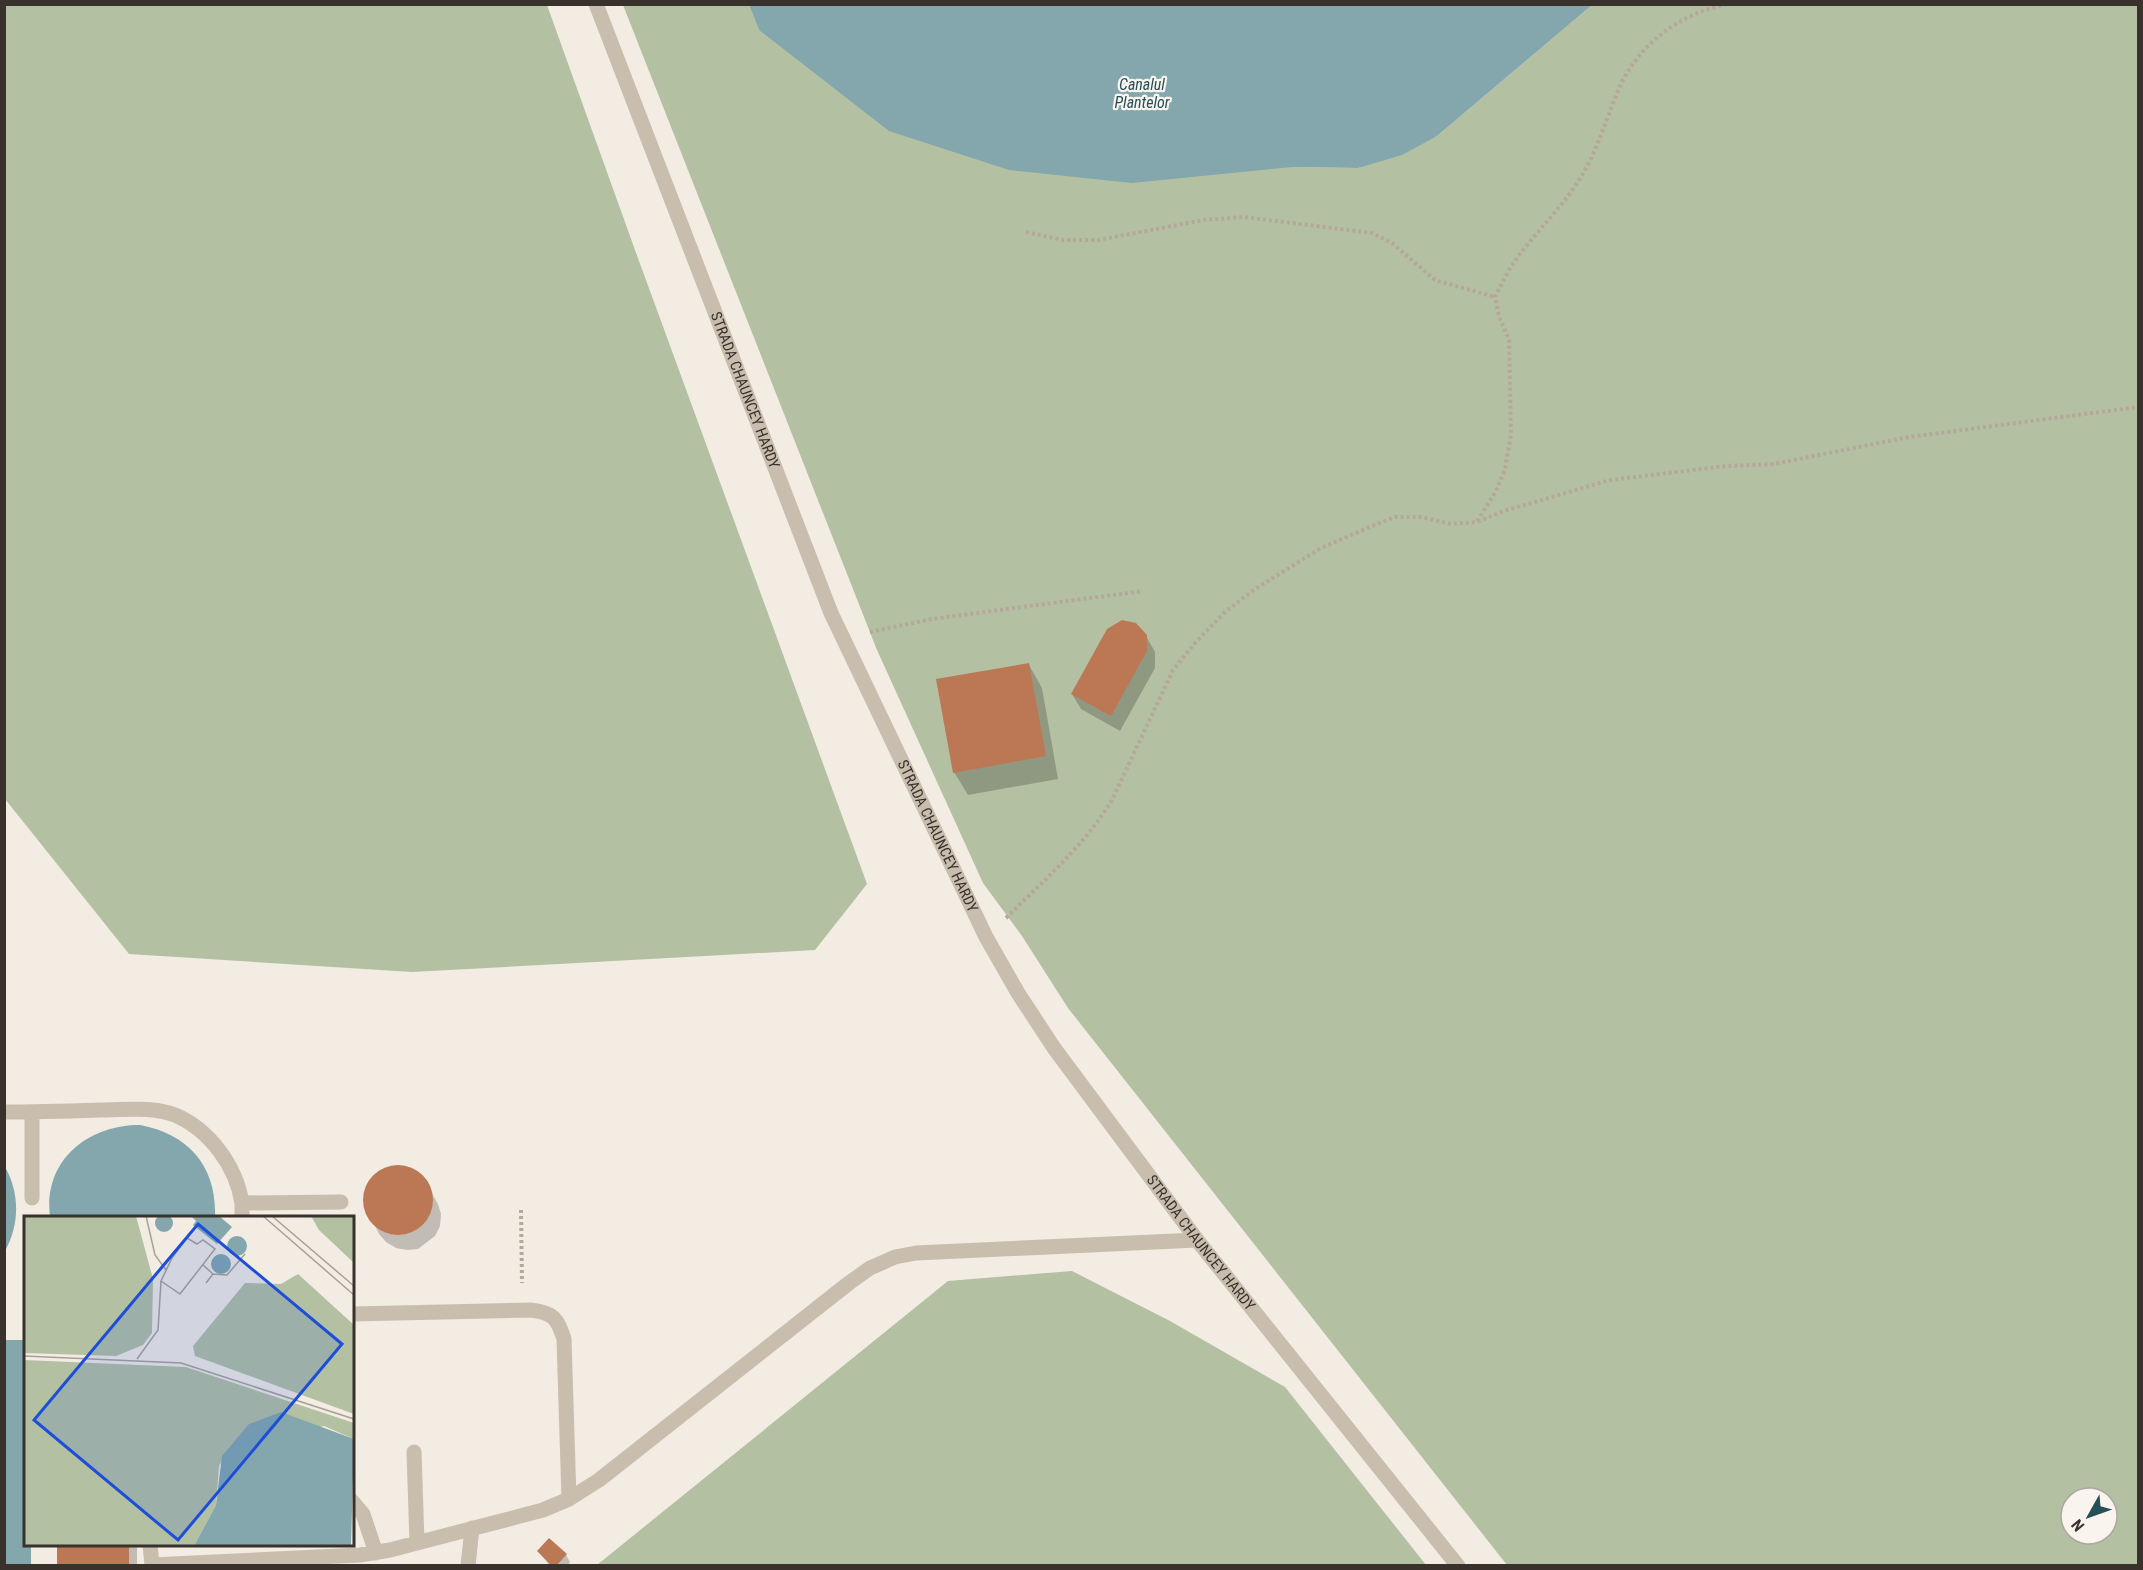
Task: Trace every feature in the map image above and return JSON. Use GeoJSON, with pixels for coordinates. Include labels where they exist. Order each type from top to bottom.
{"type":"FeatureCollection","features":[{"type":"Feature","properties":{"kind":"street","name":"STRADA CHAUNCEY HARDY"},"geometry":{"type":"LineString","coordinates":[[596,4],[831,613],[986,937],[1018,993],[1054,1048],[1197,1240],[1458,1566]]}},
{"type":"Feature","properties":{"kind":"street"},"geometry":{"type":"LineString","coordinates":[[4,1112],[142,1109],[174,1115],[200,1131],[221,1153],[231,1168],[239,1188],[242,1210],[341,1202]]}},
{"type":"Feature","properties":{"kind":"street"},"geometry":{"type":"LineString","coordinates":[[32,1112],[32,1198]]}},
{"type":"Feature","properties":{"kind":"street"},"geometry":{"type":"LineString","coordinates":[[150,1546],[152,1565],[376,1552],[543,1510],[569,1499],[599,1480],[849,1283],[870,1268],[895,1257],[925,1253],[1197,1240]]}},
{"type":"Feature","properties":{"kind":"street"},"geometry":{"type":"LineString","coordinates":[[354,1314],[523,1311],[547,1312],[559,1322],[564,1339],[569,1499]]}},
{"type":"Feature","properties":{"kind":"street"},"geometry":{"type":"LineString","coordinates":[[414,1452],[417,1542]]}},
{"type":"Feature","properties":{"kind":"street"},"geometry":{"type":"LineString","coordinates":[[354,1503],[363,1514],[376,1552]]}},
{"type":"Feature","properties":{"kind":"street"},"geometry":{"type":"LineString","coordinates":[[468,1566],[472,1528]]}},
{"type":"Feature","properties":{"kind":"path"},"geometry":{"type":"LineString","coordinates":[[1477,522],[1496,491],[1505,469],[1511,434],[1509,340],[1499,316],[1495,297],[1514,262],[1576,186],[1594,154],[1621,85],[1648,45],[1668,28],[1690,17],[1729,4]]}},
{"type":"Feature","properties":{"kind":"path"},"geometry":{"type":"LineString","coordinates":[[1026,232],[1062,240],[1098,240],[1204,220],[1244,217],[1372,233],[1392,243],[1435,280],[1495,297]]}},
{"type":"Feature","properties":{"kind":"path"},"geometry":{"type":"LineString","coordinates":[[986,937],[1083,842],[1099,821],[1112,800],[1173,670],[1195,643],[1225,612],[1321,548],[1395,517],[1421,517],[1451,525],[1477,522],[1504,511],[1610,480],[1726,466],[1774,464],[1909,437],[2139,407]]}},
{"type":"Feature","properties":{"kind":"path"},"geometry":{"type":"LineString","coordinates":[[843,637],[932,619],[1143,591]]}},
{"type":"Feature","properties":{"kind":"path"},"geometry":{"type":"LineString","coordinates":[[520,1210],[523,1311]]}},
{"type":"Feature","properties":{"kind":"green space"},"geometry":{"type":"Polygon","coordinates":[[[4,5],[547,5],[867,884],[815,950],[412,972],[129,954],[5,799],[4,5]]]}},
{"type":"Feature","properties":{"kind":"green space"},"geometry":{"type":"Polygon","coordinates":[[[623,5],[749,5],[759,30],[1292,167],[1358,168],[1437,136],[1592,5],[2138,5],[2138,1565],[1507,1565],[1068,1008],[1022,936],[983,883],[877,650],[623,5]]]}},
{"type":"Feature","properties":{"kind":"green space"},"geometry":{"type":"Polygon","coordinates":[[[1072,1271],[1170,1321],[1285,1387],[1426,1565],[597,1565],[948,1281],[1072,1271]]]}},
{"type":"Feature","properties":{"kind":"water","name":"Canalul Plantelor"},"geometry":{"type":"Polygon","coordinates":[[[749,4],[1592,5],[1437,136],[1402,155],[1358,168],[1292,167],[1132,183],[1009,170],[889,131],[759,30],[749,4]]]}},
{"type":"Feature","properties":{"kind":"water"},"geometry":{"type":"Polygon","coordinates":[[[140,1125],[157,1129],[186,1145],[205,1168],[211,1183],[215,1216],[50,1216],[50,1197],[61,1163],[86,1139],[121,1127],[140,1125]]]}},
{"type":"Feature","properties":{"kind":"water"},"geometry":{"type":"Polygon","coordinates":[[[4,1165],[13,1186],[16,1208],[13,1230],[5,1251],[4,1165]]]}},
{"type":"Feature","properties":{"kind":"water"},"geometry":{"type":"Polygon","coordinates":[[[5,1340],[24,1340],[24,1546],[31,1546],[31,1565],[5,1565],[5,1340]]]}},
{"type":"Feature","properties":{"kind":"building"},"geometry":{"type":"Polygon","coordinates":[[[1122,620],[1136,623],[1147,635],[1147,651],[1111,716],[1071,694],[1107,629],[1122,620]]]}},
{"type":"Feature","properties":{"kind":"building"},"geometry":{"type":"Polygon","coordinates":[[[1029,663],[1046,756],[953,773],[936,679],[1029,663]]]}},
{"type":"Feature","properties":{"kind":"building"},"geometry":{"type":"Polygon","coordinates":[[[398,1165],[417,1171],[427,1181],[433,1200],[427,1219],[417,1229],[398,1235],[379,1229],[369,1219],[363,1200],[369,1181],[379,1171],[398,1165]]]}},
{"type":"Feature","properties":{"kind":"building"},"geometry":{"type":"Polygon","coordinates":[[[549,1538],[567,1554],[556,1566],[552,1566],[537,1551],[549,1538]]]}},
{"type":"Feature","properties":{"kind":"building"},"geometry":{"type":"Polygon","coordinates":[[[57,1546],[129,1546],[129,1566],[57,1566],[57,1546]]]}}]}
